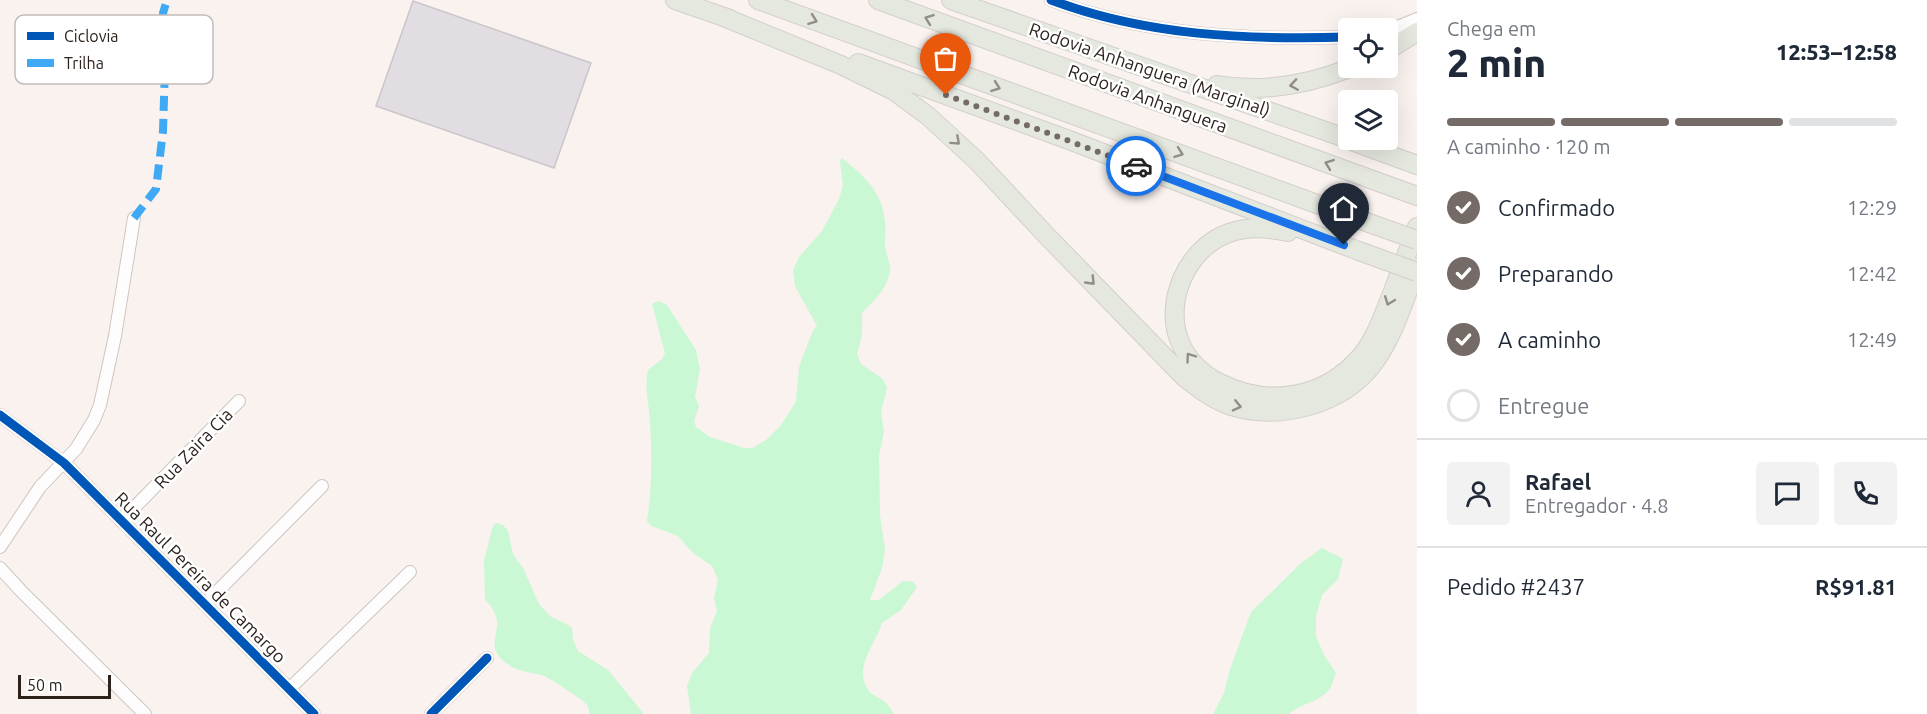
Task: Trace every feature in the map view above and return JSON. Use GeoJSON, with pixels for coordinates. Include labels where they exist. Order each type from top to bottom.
{"type":"FeatureCollection","features":[{"type":"Feature","properties":{"kind":"highway"},"geometry":{"type":"LineString","coordinates":[[675,0],[864,65],[1058,136],[1417,272]]}},
{"type":"Feature","properties":{"kind":"highway"},"geometry":{"type":"LineString","coordinates":[[758,0],[1417,240]]}},
{"type":"Feature","properties":{"kind":"highway","name":"Rodovia Anhanguera"},"geometry":{"type":"LineString","coordinates":[[878,0],[1417,196]]}},
{"type":"Feature","properties":{"kind":"highway","name":"Rodovia Anhanguera (Marginal)"},"geometry":{"type":"LineString","coordinates":[[951,0],[1338,135]]}},
{"type":"Feature","properties":{"kind":"highway"},"geometry":{"type":"LineString","coordinates":[[721,16],[841,65],[894,91],[928,116],[977,161],[1184,377],[1205,393],[1230,406],[1257,410],[1299,408],[1328,398],[1351,386],[1363,376],[1382,351],[1395,325],[1417,267]]}},
{"type":"Feature","properties":{"kind":"highway"},"geometry":{"type":"LineString","coordinates":[[1398,44],[1417,32]]}},
{"type":"Feature","properties":{"kind":"highway"},"geometry":{"type":"LineString","coordinates":[[1082,45],[1210,84],[1228,87],[1263,88],[1298,85],[1338,72]]}},
{"type":"Feature","properties":{"kind":"highway","name":"Rodovia Anhanguera (Marginal)"},"geometry":{"type":"LineString","coordinates":[[1376,150],[1417,165]]}},
{"type":"Feature","properties":{"kind":"highway"},"geometry":{"type":"LineString","coordinates":[[1329,239],[1273,229],[1253,228],[1223,236],[1200,251],[1189,266],[1180,285],[1176,308],[1177,333],[1193,363],[1215,381],[1254,396],[1294,396],[1328,382],[1346,371],[1368,347],[1382,320],[1417,227]]}},
{"type":"Feature","properties":{"kind":"street"},"geometry":{"type":"LineString","coordinates":[[1051,0],[1087,13],[1141,26],[1194,33],[1283,39],[1338,37]]}},
{"type":"Feature","properties":{"kind":"street"},"geometry":{"type":"LineString","coordinates":[[1398,27],[1417,19]]}},
{"type":"Feature","properties":{"kind":"street"},"geometry":{"type":"LineString","coordinates":[[0,547],[40,487],[64,463],[94,420],[100,405],[115,336],[134,218]]}},
{"type":"Feature","properties":{"kind":"street","name":"Rua Zaira Cia"},"geometry":{"type":"LineString","coordinates":[[122,521],[240,400]]}},
{"type":"Feature","properties":{"kind":"street","name":"Rua Raul Pereira de Camargo"},"geometry":{"type":"LineString","coordinates":[[0,414],[64,463],[314,714]]}},
{"type":"Feature","properties":{"kind":"street"},"geometry":{"type":"LineString","coordinates":[[205,604],[322,486]]}},
{"type":"Feature","properties":{"kind":"street"},"geometry":{"type":"LineString","coordinates":[[0,568],[144,714]]}},
{"type":"Feature","properties":{"kind":"street"},"geometry":{"type":"LineString","coordinates":[[289,689],[410,572]]}},
{"type":"Feature","properties":{"kind":"street"},"geometry":{"type":"LineString","coordinates":[[431,714],[487,658]]}},
{"type":"Feature","properties":{"kind":"green space"},"geometry":{"type":"Polygon","coordinates":[[[842,158],[871,185],[880,201],[885,221],[885,247],[890,267],[890,274],[884,287],[862,313],[862,335],[857,354],[861,364],[883,379],[887,388],[881,412],[884,431],[879,456],[880,515],[885,550],[882,568],[870,600],[879,600],[903,581],[913,582],[917,587],[901,610],[882,623],[864,665],[864,683],[869,691],[886,703],[894,714],[691,714],[687,686],[692,673],[709,653],[710,628],[717,611],[714,598],[718,580],[712,566],[693,553],[678,536],[651,526],[647,521],[651,459],[647,377],[648,370],[662,359],[665,353],[652,304],[658,301],[667,305],[696,350],[700,369],[695,397],[699,406],[694,421],[696,427],[710,437],[744,448],[752,448],[766,440],[781,425],[796,401],[799,367],[813,330],[817,326],[795,286],[793,270],[799,257],[822,231],[839,199],[843,186],[840,161],[842,158]]]}},
{"type":"Feature","properties":{"kind":"green space"},"geometry":{"type":"Polygon","coordinates":[[[496,523],[503,525],[508,531],[513,554],[523,568],[539,604],[550,616],[572,627],[573,640],[578,651],[608,670],[644,714],[589,714],[587,705],[559,685],[544,676],[512,667],[501,659],[494,643],[497,619],[485,600],[484,560],[493,526],[496,523]]]}},
{"type":"Feature","properties":{"kind":"green space"},"geometry":{"type":"Polygon","coordinates":[[[1322,548],[1343,559],[1338,579],[1322,595],[1316,616],[1316,636],[1324,655],[1336,673],[1332,685],[1324,695],[1289,714],[1213,714],[1224,693],[1230,669],[1251,612],[1301,563],[1322,548]]]}},
{"type":"Feature","properties":{"kind":"building"},"geometry":{"type":"Polygon","coordinates":[[[413,1],[591,63],[554,168],[376,106],[413,1]]]}},
{"type":"Feature","properties":{"kind":"marked path"},"geometry":{"type":"LineString","coordinates":[[163,15],[167,0]]}},
{"type":"Feature","properties":{"kind":"marked path"},"geometry":{"type":"LineString","coordinates":[[134,218],[156,189],[163,131],[164,84]]}},
{"type":"Feature","properties":{"kind":"cycle path"},"geometry":{"type":"LineString","coordinates":[[1051,0],[1124,21],[1198,33],[1272,38],[1338,37]]}},
{"type":"Feature","properties":{"kind":"cycle path"},"geometry":{"type":"LineString","coordinates":[[0,415],[64,463],[314,714]]}},
{"type":"Feature","properties":{"kind":"cycle path"},"geometry":{"type":"LineString","coordinates":[[431,714],[487,658]]}},
{"type":"Feature","properties":{"kind":"way so far"},"geometry":{"type":"LineString","coordinates":[[946,95],[1136,166]]}},
{"type":"Feature","properties":{"kind":"route"},"geometry":{"type":"LineString","coordinates":[[1136,166],[1344,245]]}}]}
